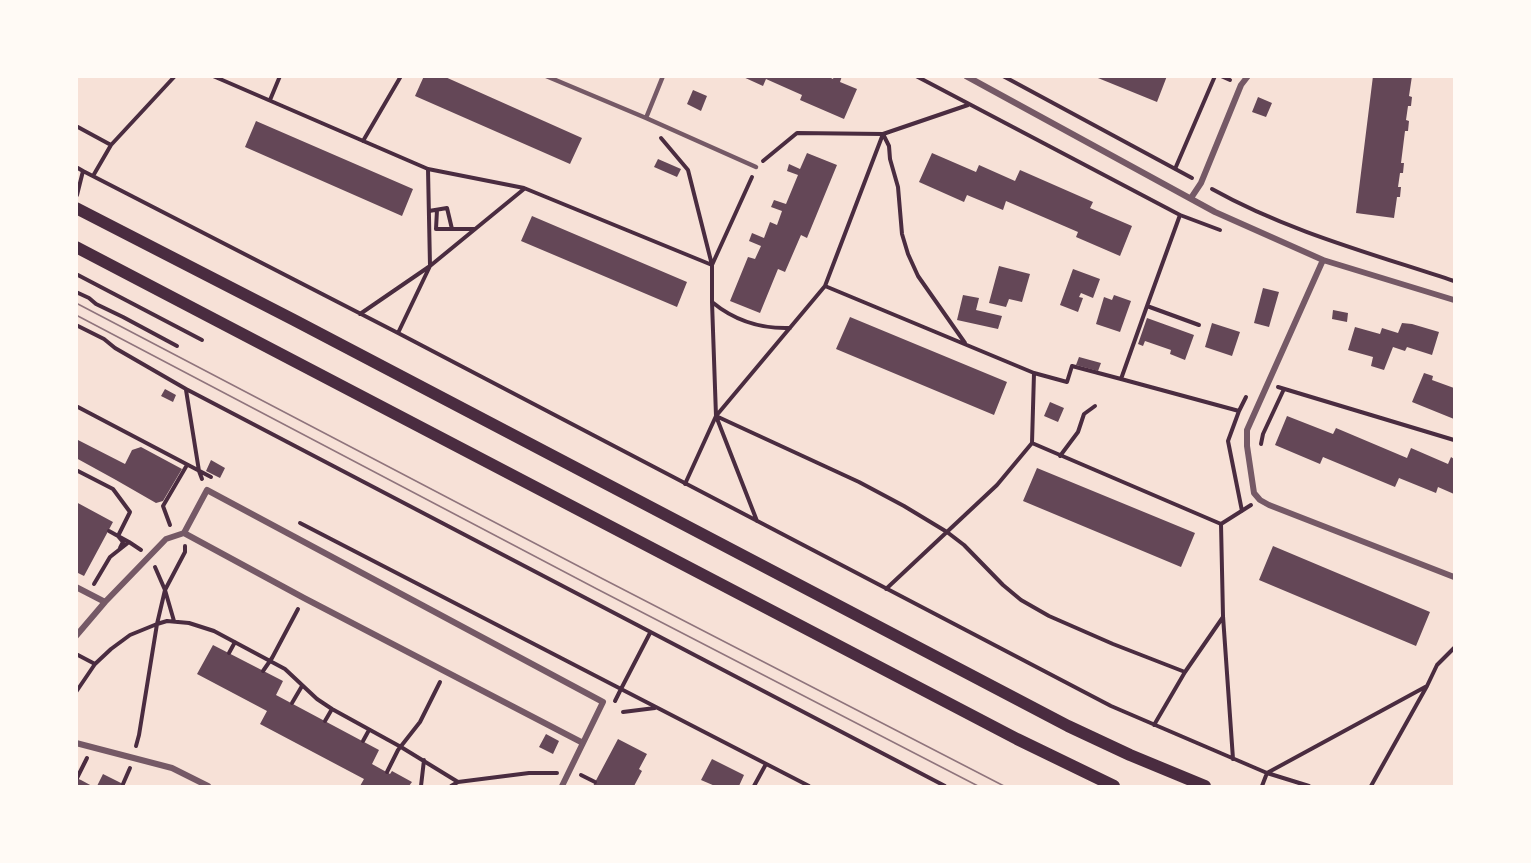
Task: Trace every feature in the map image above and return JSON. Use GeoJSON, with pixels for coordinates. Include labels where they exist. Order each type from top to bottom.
{"type":"FeatureCollection","features":[{"type":"Feature","properties":{"kind":"main road"},"geometry":{"type":"LineString","coordinates":[[76,208],[1068,726],[1205,786]]}},
{"type":"Feature","properties":{"kind":"main road"},"geometry":{"type":"LineString","coordinates":[[76,247],[1017,739],[1114,786]]}},
{"type":"Feature","properties":{"kind":"street"},"geometry":{"type":"LineString","coordinates":[[966,76],[1215,212],[1323,260],[1455,300]]}},
{"type":"Feature","properties":{"kind":"street"},"geometry":{"type":"LineString","coordinates":[[1191,198],[1201,183],[1241,85],[1248,76]]}},
{"type":"Feature","properties":{"kind":"street"},"geometry":{"type":"LineString","coordinates":[[1323,260],[1247,430],[1254,493],[1260,500],[1280,510],[1455,578]]}},
{"type":"Feature","properties":{"kind":"street"},"geometry":{"type":"LineString","coordinates":[[184,533],[207,490],[603,702],[562,786]]}},
{"type":"Feature","properties":{"kind":"street"},"geometry":{"type":"LineString","coordinates":[[76,636],[105,602],[166,539],[184,533],[584,743]]}},
{"type":"Feature","properties":{"kind":"street"},"geometry":{"type":"LineString","coordinates":[[76,587],[105,602]]}},
{"type":"Feature","properties":{"kind":"street"},"geometry":{"type":"LineString","coordinates":[[76,743],[172,768],[208,786]]}},
{"type":"Feature","properties":{"kind":"lane"},"geometry":{"type":"LineString","coordinates":[[546,76],[756,167]]}},
{"type":"Feature","properties":{"kind":"lane"},"geometry":{"type":"LineString","coordinates":[[646,118],[663,76]]}},
{"type":"Feature","properties":{"kind":"path"},"geometry":{"type":"LineString","coordinates":[[93,176],[111,145],[175,76]]}},
{"type":"Feature","properties":{"kind":"path"},"geometry":{"type":"LineString","coordinates":[[213,76],[428,169],[524,188],[712,265]]}},
{"type":"Feature","properties":{"kind":"path"},"geometry":{"type":"LineString","coordinates":[[270,100],[280,76]]}},
{"type":"Feature","properties":{"kind":"path"},"geometry":{"type":"LineString","coordinates":[[363,141],[401,76]]}},
{"type":"Feature","properties":{"kind":"path"},"geometry":{"type":"LineString","coordinates":[[916,76],[1180,215],[1222,231]]}},
{"type":"Feature","properties":{"kind":"path"},"geometry":{"type":"LineString","coordinates":[[1003,76],[1261,213],[1324,238],[1455,281]]}},
{"type":"Feature","properties":{"kind":"path"},"geometry":{"type":"LineString","coordinates":[[1175,169],[1215,76]]}},
{"type":"Feature","properties":{"kind":"path"},"geometry":{"type":"LineString","coordinates":[[712,265],[756,167],[797,134],[883,134],[968,105]]}},
{"type":"Feature","properties":{"kind":"path"},"geometry":{"type":"LineString","coordinates":[[646,118],[688,170],[712,265],[716,416],[757,521]]}},
{"type":"Feature","properties":{"kind":"path"},"geometry":{"type":"LineString","coordinates":[[76,126],[111,145]]}},
{"type":"Feature","properties":{"kind":"path"},"geometry":{"type":"LineString","coordinates":[[685,484],[716,416],[825,286],[883,134]]}},
{"type":"Feature","properties":{"kind":"path"},"geometry":{"type":"LineString","coordinates":[[883,134],[890,146],[890,159],[898,187],[902,234],[908,254],[918,276],[964,343]]}},
{"type":"Feature","properties":{"kind":"path"},"geometry":{"type":"LineString","coordinates":[[76,167],[1111,706],[1267,773],[1309,786]]}},
{"type":"Feature","properties":{"kind":"path"},"geometry":{"type":"LineString","coordinates":[[398,333],[430,266],[428,169]]}},
{"type":"Feature","properties":{"kind":"path"},"geometry":{"type":"LineString","coordinates":[[77,195],[83,171]]}},
{"type":"Feature","properties":{"kind":"path"},"geometry":{"type":"LineString","coordinates":[[360,314],[430,266],[524,188]]}},
{"type":"Feature","properties":{"kind":"path"},"geometry":{"type":"LineString","coordinates":[[429,211],[447,208],[452,229]]}},
{"type":"Feature","properties":{"kind":"path"},"geometry":{"type":"LineString","coordinates":[[437,210],[436,229],[475,229]]}},
{"type":"Feature","properties":{"kind":"path"},"geometry":{"type":"LineString","coordinates":[[1121,379],[1180,215]]}},
{"type":"Feature","properties":{"kind":"path"},"geometry":{"type":"LineString","coordinates":[[76,274],[202,340]]}},
{"type":"Feature","properties":{"kind":"path"},"geometry":{"type":"LineString","coordinates":[[825,286],[1034,373],[1067,382],[1072,366],[1239,411]]}},
{"type":"Feature","properties":{"kind":"path"},"geometry":{"type":"LineString","coordinates":[[76,292],[177,346]]}},
{"type":"Feature","properties":{"kind":"path"},"geometry":{"type":"LineString","coordinates":[[712,302],[725,313],[758,326],[790,328]]}},
{"type":"Feature","properties":{"kind":"path"},"geometry":{"type":"LineString","coordinates":[[1147,306],[1199,325]]}},
{"type":"Feature","properties":{"kind":"path"},"geometry":{"type":"LineString","coordinates":[[76,325],[104,339],[115,348],[186,389],[945,786]]}},
{"type":"Feature","properties":{"kind":"path"},"geometry":{"type":"LineString","coordinates":[[886,589],[997,485],[1032,443],[1034,373]]}},
{"type":"Feature","properties":{"kind":"path"},"geometry":{"type":"LineString","coordinates":[[1268,384],[1455,440]]}},
{"type":"Feature","properties":{"kind":"path"},"geometry":{"type":"LineString","coordinates":[[186,389],[199,471],[207,490]]}},
{"type":"Feature","properties":{"kind":"path"},"geometry":{"type":"LineString","coordinates":[[1260,453],[1263,434],[1284,389]]}},
{"type":"Feature","properties":{"kind":"path"},"geometry":{"type":"LineString","coordinates":[[1242,511],[1228,441],[1249,391]]}},
{"type":"Feature","properties":{"kind":"path"},"geometry":{"type":"LineString","coordinates":[[76,406],[220,482]]}},
{"type":"Feature","properties":{"kind":"path"},"geometry":{"type":"LineString","coordinates":[[1060,456],[1078,432],[1084,414],[1095,406]]}},
{"type":"Feature","properties":{"kind":"path"},"geometry":{"type":"LineString","coordinates":[[716,416],[859,482],[904,506],[964,544],[1003,585],[1021,600],[1113,644],[1185,672]]}},
{"type":"Feature","properties":{"kind":"path"},"geometry":{"type":"LineString","coordinates":[[1032,443],[1221,524]]}},
{"type":"Feature","properties":{"kind":"path"},"geometry":{"type":"LineString","coordinates":[[174,536],[163,506],[187,465]]}},
{"type":"Feature","properties":{"kind":"path"},"geometry":{"type":"LineString","coordinates":[[76,470],[113,489],[130,512],[118,536]]}},
{"type":"Feature","properties":{"kind":"path"},"geometry":{"type":"LineString","coordinates":[[1221,524],[1260,500]]}},
{"type":"Feature","properties":{"kind":"path"},"geometry":{"type":"LineString","coordinates":[[294,520],[809,786]]}},
{"type":"Feature","properties":{"kind":"path"},"geometry":{"type":"LineString","coordinates":[[1221,524],[1223,616],[1233,759]]}},
{"type":"Feature","properties":{"kind":"path"},"geometry":{"type":"LineString","coordinates":[[109,531],[150,556],[165,590],[174,621]]}},
{"type":"Feature","properties":{"kind":"path"},"geometry":{"type":"LineString","coordinates":[[133,758],[139,735],[157,624],[165,590],[185,552],[184,533]]}},
{"type":"Feature","properties":{"kind":"path"},"geometry":{"type":"LineString","coordinates":[[118,536],[123,542],[120,549]]}},
{"type":"Feature","properties":{"kind":"path"},"geometry":{"type":"LineString","coordinates":[[90,594],[110,557],[129,542]]}},
{"type":"Feature","properties":{"kind":"path"},"geometry":{"type":"LineString","coordinates":[[263,671],[304,598]]}},
{"type":"Feature","properties":{"kind":"path"},"geometry":{"type":"LineString","coordinates":[[1154,725],[1185,672],[1223,616]]}},
{"type":"Feature","properties":{"kind":"path"},"geometry":{"type":"LineString","coordinates":[[76,692],[95,664],[129,635],[167,621],[189,623],[214,631],[285,669],[317,699],[332,709],[424,760],[458,782]]}},
{"type":"Feature","properties":{"kind":"path"},"geometry":{"type":"LineString","coordinates":[[612,706],[650,633]]}},
{"type":"Feature","properties":{"kind":"path"},"geometry":{"type":"LineString","coordinates":[[229,653],[235,642]]}},
{"type":"Feature","properties":{"kind":"path"},"geometry":{"type":"LineString","coordinates":[[1371,786],[1437,665],[1455,648]]}},
{"type":"Feature","properties":{"kind":"path"},"geometry":{"type":"LineString","coordinates":[[76,654],[95,664]]}},
{"type":"Feature","properties":{"kind":"path"},"geometry":{"type":"LineString","coordinates":[[387,772],[401,747],[420,722],[446,671]]}},
{"type":"Feature","properties":{"kind":"path"},"geometry":{"type":"LineString","coordinates":[[292,703],[302,686]]}},
{"type":"Feature","properties":{"kind":"path"},"geometry":{"type":"LineString","coordinates":[[1262,786],[1267,773],[1427,686]]}},
{"type":"Feature","properties":{"kind":"path"},"geometry":{"type":"LineString","coordinates":[[623,712],[656,708]]}},
{"type":"Feature","properties":{"kind":"path"},"geometry":{"type":"LineString","coordinates":[[325,721],[332,709]]}},
{"type":"Feature","properties":{"kind":"path"},"geometry":{"type":"LineString","coordinates":[[363,741],[369,730]]}},
{"type":"Feature","properties":{"kind":"path"},"geometry":{"type":"LineString","coordinates":[[77,778],[89,755]]}},
{"type":"Feature","properties":{"kind":"path"},"geometry":{"type":"LineString","coordinates":[[421,786],[424,760]]}},
{"type":"Feature","properties":{"kind":"path"},"geometry":{"type":"LineString","coordinates":[[754,786],[766,764]]}},
{"type":"Feature","properties":{"kind":"path"},"geometry":{"type":"LineString","coordinates":[[123,784],[130,766]]}},
{"type":"Feature","properties":{"kind":"path"},"geometry":{"type":"LineString","coordinates":[[451,786],[458,782],[529,773],[568,774]]}},
{"type":"Feature","properties":{"kind":"path"},"geometry":{"type":"LineString","coordinates":[[578,773],[595,782]]}},
{"type":"Feature","properties":{"kind":"building"},"geometry":{"type":"Polygon","coordinates":[[[424,76],[443,76],[582,138],[570,164],[415,96],[424,76]]]}},
{"type":"Feature","properties":{"kind":"building"},"geometry":{"type":"Polygon","coordinates":[[[741,76],[827,76],[833,79],[834,76],[842,76],[840,82],[857,89],[844,119],[800,100],[802,95],[766,79],[763,86],[741,76]]]}},
{"type":"Feature","properties":{"kind":"building"},"geometry":{"type":"Polygon","coordinates":[[[1093,76],[1167,76],[1157,102],[1093,76]]]}},
{"type":"Feature","properties":{"kind":"building"},"geometry":{"type":"Polygon","coordinates":[[[1373,76],[1412,76],[1409,96],[1412,97],[1411,106],[1408,106],[1406,120],[1409,121],[1408,131],[1405,131],[1401,163],[1404,163],[1403,173],[1400,173],[1398,187],[1401,187],[1400,197],[1397,197],[1394,218],[1356,213],[1373,76]]]}},
{"type":"Feature","properties":{"kind":"building"},"geometry":{"type":"Polygon","coordinates":[[[693,90],[707,96],[701,111],[687,104],[693,90]]]}},
{"type":"Feature","properties":{"kind":"building"},"geometry":{"type":"Polygon","coordinates":[[[1258,97],[1272,103],[1266,117],[1252,112],[1258,97]]]}},
{"type":"Feature","properties":{"kind":"building"},"geometry":{"type":"Polygon","coordinates":[[[256,121],[413,189],[402,216],[245,147],[256,121]]]}},
{"type":"Feature","properties":{"kind":"building"},"geometry":{"type":"Polygon","coordinates":[[[807,153],[837,165],[807,238],[801,235],[785,272],[778,269],[760,313],[730,301],[748,257],[755,259],[761,246],[749,241],[752,233],[764,238],[770,222],[777,225],[782,211],[771,207],[774,200],[786,204],[798,175],[787,171],[789,164],[800,169],[807,153]]]}},
{"type":"Feature","properties":{"kind":"building"},"geometry":{"type":"Polygon","coordinates":[[[932,153],[976,172],[979,165],[1015,181],[1020,170],[1093,202],[1090,208],[1132,226],[1120,256],[1076,237],[1078,232],[1006,201],[1003,210],[967,195],[964,202],[919,182],[932,153]]]}},
{"type":"Feature","properties":{"kind":"building"},"geometry":{"type":"Polygon","coordinates":[[[658,159],[681,169],[677,177],[654,167],[658,159]]]}},
{"type":"Feature","properties":{"kind":"building"},"geometry":{"type":"Polygon","coordinates":[[[532,216],[687,282],[677,307],[521,241],[532,216]]]}},
{"type":"Feature","properties":{"kind":"building"},"geometry":{"type":"Polygon","coordinates":[[[999,266],[1030,274],[1022,302],[1009,299],[1006,307],[989,303],[999,266]]]}},
{"type":"Feature","properties":{"kind":"building"},"geometry":{"type":"Polygon","coordinates":[[[1073,269],[1100,279],[1093,298],[1081,293],[1079,297],[1083,298],[1078,312],[1060,305],[1073,269]]]}},
{"type":"Feature","properties":{"kind":"building"},"geometry":{"type":"Polygon","coordinates":[[[1263,288],[1279,292],[1269,327],[1254,323],[1263,288]]]}},
{"type":"Feature","properties":{"kind":"building"},"geometry":{"type":"Polygon","coordinates":[[[963,295],[979,298],[976,310],[1002,316],[998,329],[957,320],[963,295]]]}},
{"type":"Feature","properties":{"kind":"building"},"geometry":{"type":"Polygon","coordinates":[[[1114,295],[1131,301],[1120,332],[1096,324],[1104,297],[1112,300],[1114,295]]]}},
{"type":"Feature","properties":{"kind":"building"},"geometry":{"type":"Polygon","coordinates":[[[1333,310],[1348,313],[1347,322],[1332,319],[1333,310]]]}},
{"type":"Feature","properties":{"kind":"building"},"geometry":{"type":"Polygon","coordinates":[[[850,317],[1007,382],[994,415],[836,349],[850,317]]]}},
{"type":"Feature","properties":{"kind":"building"},"geometry":{"type":"Polygon","coordinates":[[[1147,318],[1194,335],[1185,360],[1170,354],[1171,350],[1145,341],[1143,346],[1138,344],[1147,318]]]}},
{"type":"Feature","properties":{"kind":"building"},"geometry":{"type":"Polygon","coordinates":[[[1212,323],[1240,332],[1232,356],[1205,347],[1212,323]]]}},
{"type":"Feature","properties":{"kind":"building"},"geometry":{"type":"Polygon","coordinates":[[[1402,323],[1439,332],[1432,355],[1407,347],[1405,351],[1393,347],[1384,370],[1371,366],[1373,357],[1348,350],[1355,327],[1380,334],[1382,328],[1398,333],[1402,323]]]}},
{"type":"Feature","properties":{"kind":"building"},"geometry":{"type":"Polygon","coordinates":[[[1079,357],[1101,363],[1098,371],[1076,365],[1079,357]]]}},
{"type":"Feature","properties":{"kind":"building"},"geometry":{"type":"Polygon","coordinates":[[[1424,373],[1433,376],[1432,380],[1454,388],[1454,419],[1412,402],[1424,373]]]}},
{"type":"Feature","properties":{"kind":"building"},"geometry":{"type":"Polygon","coordinates":[[[165,389],[176,395],[173,402],[161,396],[165,389]]]}},
{"type":"Feature","properties":{"kind":"building"},"geometry":{"type":"Polygon","coordinates":[[[1050,402],[1064,408],[1058,422],[1044,416],[1050,402]]]}},
{"type":"Feature","properties":{"kind":"building"},"geometry":{"type":"Polygon","coordinates":[[[1287,416],[1333,434],[1336,428],[1407,458],[1411,448],[1448,464],[1451,457],[1454,459],[1454,494],[1438,487],[1436,493],[1399,478],[1395,487],[1323,457],[1320,464],[1275,445],[1287,416]]]}},
{"type":"Feature","properties":{"kind":"building"},"geometry":{"type":"Polygon","coordinates":[[[76,439],[125,464],[132,450],[141,447],[182,469],[163,501],[156,503],[76,458],[76,439]]]}},
{"type":"Feature","properties":{"kind":"building"},"geometry":{"type":"Polygon","coordinates":[[[211,460],[225,468],[220,478],[206,471],[211,460]]]}},
{"type":"Feature","properties":{"kind":"building"},"geometry":{"type":"Polygon","coordinates":[[[1037,468],[1195,533],[1181,567],[1023,501],[1037,468]]]}},
{"type":"Feature","properties":{"kind":"building"},"geometry":{"type":"Polygon","coordinates":[[[76,502],[113,522],[84,576],[76,572],[76,502]]]}},
{"type":"Feature","properties":{"kind":"building"},"geometry":{"type":"Polygon","coordinates":[[[1273,546],[1430,612],[1416,646],[1259,580],[1273,546]]]}},
{"type":"Feature","properties":{"kind":"building"},"geometry":{"type":"Polygon","coordinates":[[[213,645],[283,681],[276,695],[379,750],[372,764],[390,774],[392,771],[412,782],[409,786],[360,786],[364,779],[260,724],[267,711],[197,674],[213,645]]]}},
{"type":"Feature","properties":{"kind":"building"},"geometry":{"type":"Polygon","coordinates":[[[546,734],[559,741],[553,754],[539,747],[546,734]]]}},
{"type":"Feature","properties":{"kind":"building"},"geometry":{"type":"Polygon","coordinates":[[[618,739],[647,754],[639,769],[642,771],[634,786],[593,786],[618,739]]]}},
{"type":"Feature","properties":{"kind":"building"},"geometry":{"type":"Polygon","coordinates":[[[712,759],[744,775],[739,786],[715,786],[701,780],[712,759]]]}},
{"type":"Feature","properties":{"kind":"building"},"geometry":{"type":"Polygon","coordinates":[[[103,774],[127,786],[97,786],[103,774]]]}},
{"type":"Feature","properties":{"kind":"building"},"geometry":{"type":"Polygon","coordinates":[[[76,778],[81,780],[92,786],[76,786],[76,778]]]}},
{"type":"Feature","properties":{"kind":"tram line"},"geometry":{"type":"LineString","coordinates":[[76,303],[1004,786]]}},
{"type":"Feature","properties":{"kind":"tram line"},"geometry":{"type":"LineString","coordinates":[[76,315],[978,786]]}}]}
